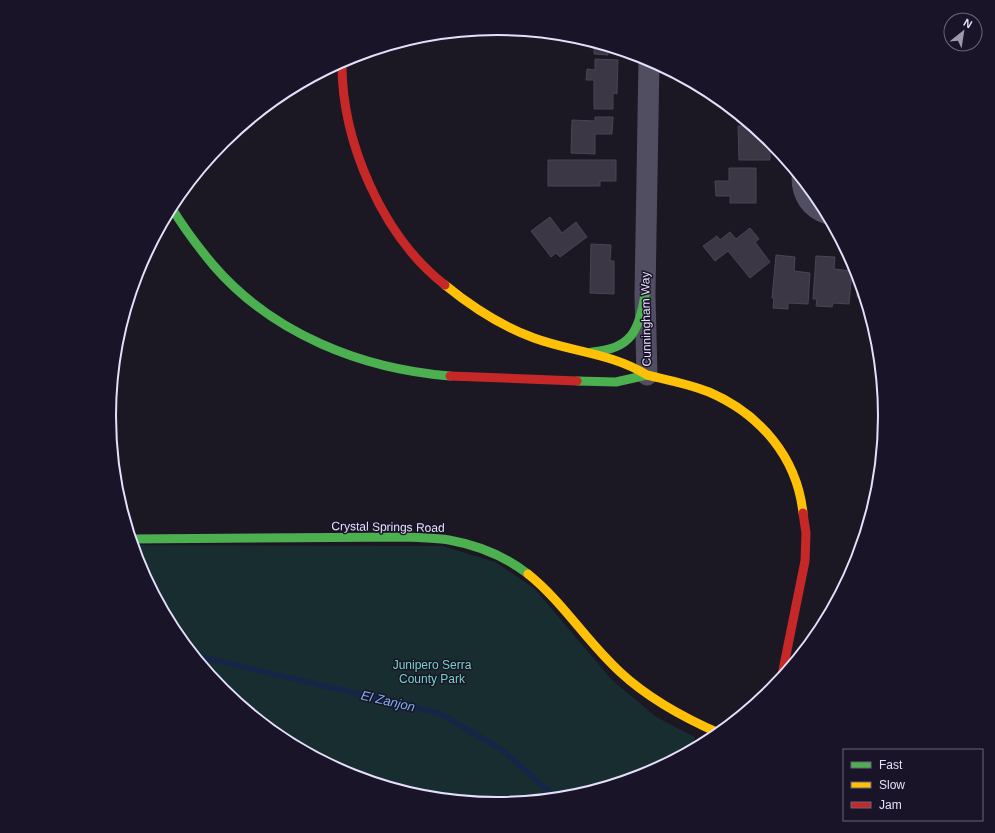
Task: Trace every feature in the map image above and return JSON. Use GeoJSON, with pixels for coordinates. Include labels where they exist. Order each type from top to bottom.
{"type":"FeatureCollection","features":[{"type":"Feature","properties":{"kind":"main road"},"geometry":{"type":"LineString","coordinates":[[342,68],[346,114],[360,166],[381,209],[406,246],[421,264],[450,291],[466,303],[509,328],[552,344],[625,363],[636,368],[647,376]]}},
{"type":"Feature","properties":{"kind":"main road"},"geometry":{"type":"LineString","coordinates":[[175,213],[210,262],[230,283],[253,303],[293,330],[320,344],[349,356],[392,368],[436,375],[611,382],[647,376]]}},
{"type":"Feature","properties":{"kind":"main road"},"geometry":{"type":"LineString","coordinates":[[587,352],[612,350],[619,347],[631,337],[642,316],[645,295]]}},
{"type":"Feature","properties":{"kind":"main road","name":"Cunningham Way"},"geometry":{"type":"LineString","coordinates":[[647,376],[674,381],[703,390],[724,399],[739,408],[752,418],[770,436],[779,448],[793,473],[802,500],[806,544],[802,579],[783,669]]}},
{"type":"Feature","properties":{"kind":"main road","name":"Crystal Springs Road"},"geometry":{"type":"LineString","coordinates":[[136,539],[409,537],[450,540],[484,551],[515,565],[542,586],[608,660],[636,687],[666,707],[697,724],[713,731]]}},
{"type":"Feature","properties":{"kind":"street","name":"Cunningham Way"},"geometry":{"type":"LineString","coordinates":[[647,376],[645,295],[649,67]]}},
{"type":"Feature","properties":{"kind":"street"},"geometry":{"type":"LineString","coordinates":[[803,189],[804,194],[815,205]]}},
{"type":"Feature","properties":{"kind":"green space","name":"Junipero Serra County Park"},"geometry":{"type":"Polygon","coordinates":[[[138,545],[443,546],[495,562],[534,588],[611,679],[656,717],[695,737],[692,745],[688,747],[643,769],[596,785],[547,795],[498,798],[448,795],[423,791],[375,778],[329,759],[286,734],[265,719],[228,686],[195,649],[180,628],[155,585],[138,545]]]}},
{"type":"Feature","properties":{"kind":"building"},"geometry":{"type":"Polygon","coordinates":[[[594,48],[608,52],[608,55],[594,54],[594,48]]]}},
{"type":"Feature","properties":{"kind":"building"},"geometry":{"type":"Polygon","coordinates":[[[595,59],[618,60],[617,94],[613,93],[613,109],[594,109],[594,80],[586,80],[587,69],[595,70],[595,59]]]}},
{"type":"Feature","properties":{"kind":"building"},"geometry":{"type":"Polygon","coordinates":[[[595,117],[613,117],[612,134],[595,134],[595,154],[571,153],[572,120],[595,121],[595,117]]]}},
{"type":"Feature","properties":{"kind":"building"},"geometry":{"type":"Polygon","coordinates":[[[738,126],[744,126],[770,150],[770,160],[739,160],[738,126]]]}},
{"type":"Feature","properties":{"kind":"building"},"geometry":{"type":"Polygon","coordinates":[[[548,160],[616,160],[616,181],[600,181],[600,186],[548,186],[548,160]]]}},
{"type":"Feature","properties":{"kind":"building"},"geometry":{"type":"Polygon","coordinates":[[[729,168],[756,168],[756,203],[730,203],[730,196],[716,196],[715,181],[729,181],[729,168]]]}},
{"type":"Feature","properties":{"kind":"building"},"geometry":{"type":"Polygon","coordinates":[[[550,217],[562,233],[576,222],[587,237],[560,257],[556,253],[551,257],[531,231],[550,217]]]}},
{"type":"Feature","properties":{"kind":"building"},"geometry":{"type":"Polygon","coordinates":[[[750,228],[759,239],[755,242],[770,262],[750,278],[728,251],[715,261],[703,246],[717,236],[720,240],[730,232],[736,239],[750,228]]]}},
{"type":"Feature","properties":{"kind":"building"},"geometry":{"type":"Polygon","coordinates":[[[591,244],[611,245],[610,261],[614,261],[614,294],[590,293],[591,244]]]}},
{"type":"Feature","properties":{"kind":"building"},"geometry":{"type":"Polygon","coordinates":[[[776,255],[795,257],[794,271],[810,273],[808,304],[788,303],[788,309],[773,308],[774,298],[772,298],[776,255]]]}},
{"type":"Feature","properties":{"kind":"building"},"geometry":{"type":"Polygon","coordinates":[[[816,256],[835,257],[834,269],[850,271],[852,275],[849,304],[833,303],[832,307],[816,306],[817,299],[813,299],[816,256]]]}},
{"type":"Feature","properties":{"kind":"building"},"geometry":{"type":"Polygon","coordinates":[[[856,287],[860,297],[857,297],[856,287]]]}},
{"type":"Feature","properties":{"kind":"building"},"geometry":{"type":"Polygon","coordinates":[[[875,363],[876,367],[878,398],[878,398],[875,363]]]}},
{"type":"Feature","properties":{"kind":"waterway","name":"El Zanjon"},"geometry":{"type":"LineString","coordinates":[[202,657],[439,713],[501,749],[552,794]]}},
{"type":"Feature","properties":{"kind":"traffic: fast"},"geometry":{"type":"LineString","coordinates":[[175,213],[202,252],[237,290],[263,311],[291,329],[321,344],[352,356],[417,372],[450,376]]}},
{"type":"Feature","properties":{"kind":"traffic: fast"},"geometry":{"type":"LineString","coordinates":[[592,352],[616,347],[631,336],[640,319],[645,295]]}},
{"type":"Feature","properties":{"kind":"traffic: fast"},"geometry":{"type":"LineString","coordinates":[[577,381],[616,382],[647,375]]}},
{"type":"Feature","properties":{"kind":"traffic: fast"},"geometry":{"type":"LineString","coordinates":[[136,539],[409,537],[439,539],[460,542],[491,552],[528,574]]}},
{"type":"Feature","properties":{"kind":"traffic: slow"},"geometry":{"type":"LineString","coordinates":[[445,285],[487,315],[510,328],[548,343],[620,362],[647,375]]}},
{"type":"Feature","properties":{"kind":"traffic: slow"},"geometry":{"type":"LineString","coordinates":[[647,375],[686,384],[709,392],[727,401],[760,425],[784,456],[793,474],[803,513]]}},
{"type":"Feature","properties":{"kind":"traffic: slow"},"geometry":{"type":"LineString","coordinates":[[528,574],[564,609],[608,660],[631,682],[668,707],[714,731]]}},
{"type":"Feature","properties":{"kind":"traffic: jam"},"geometry":{"type":"LineString","coordinates":[[342,68],[344,91],[349,122],[358,154],[370,184],[384,213],[402,240],[422,265],[445,285]]}},
{"type":"Feature","properties":{"kind":"traffic: jam"},"geometry":{"type":"LineString","coordinates":[[450,376],[577,381]]}},
{"type":"Feature","properties":{"kind":"traffic: jam"},"geometry":{"type":"LineString","coordinates":[[783,669],[805,561],[806,533],[803,513]]}}]}
